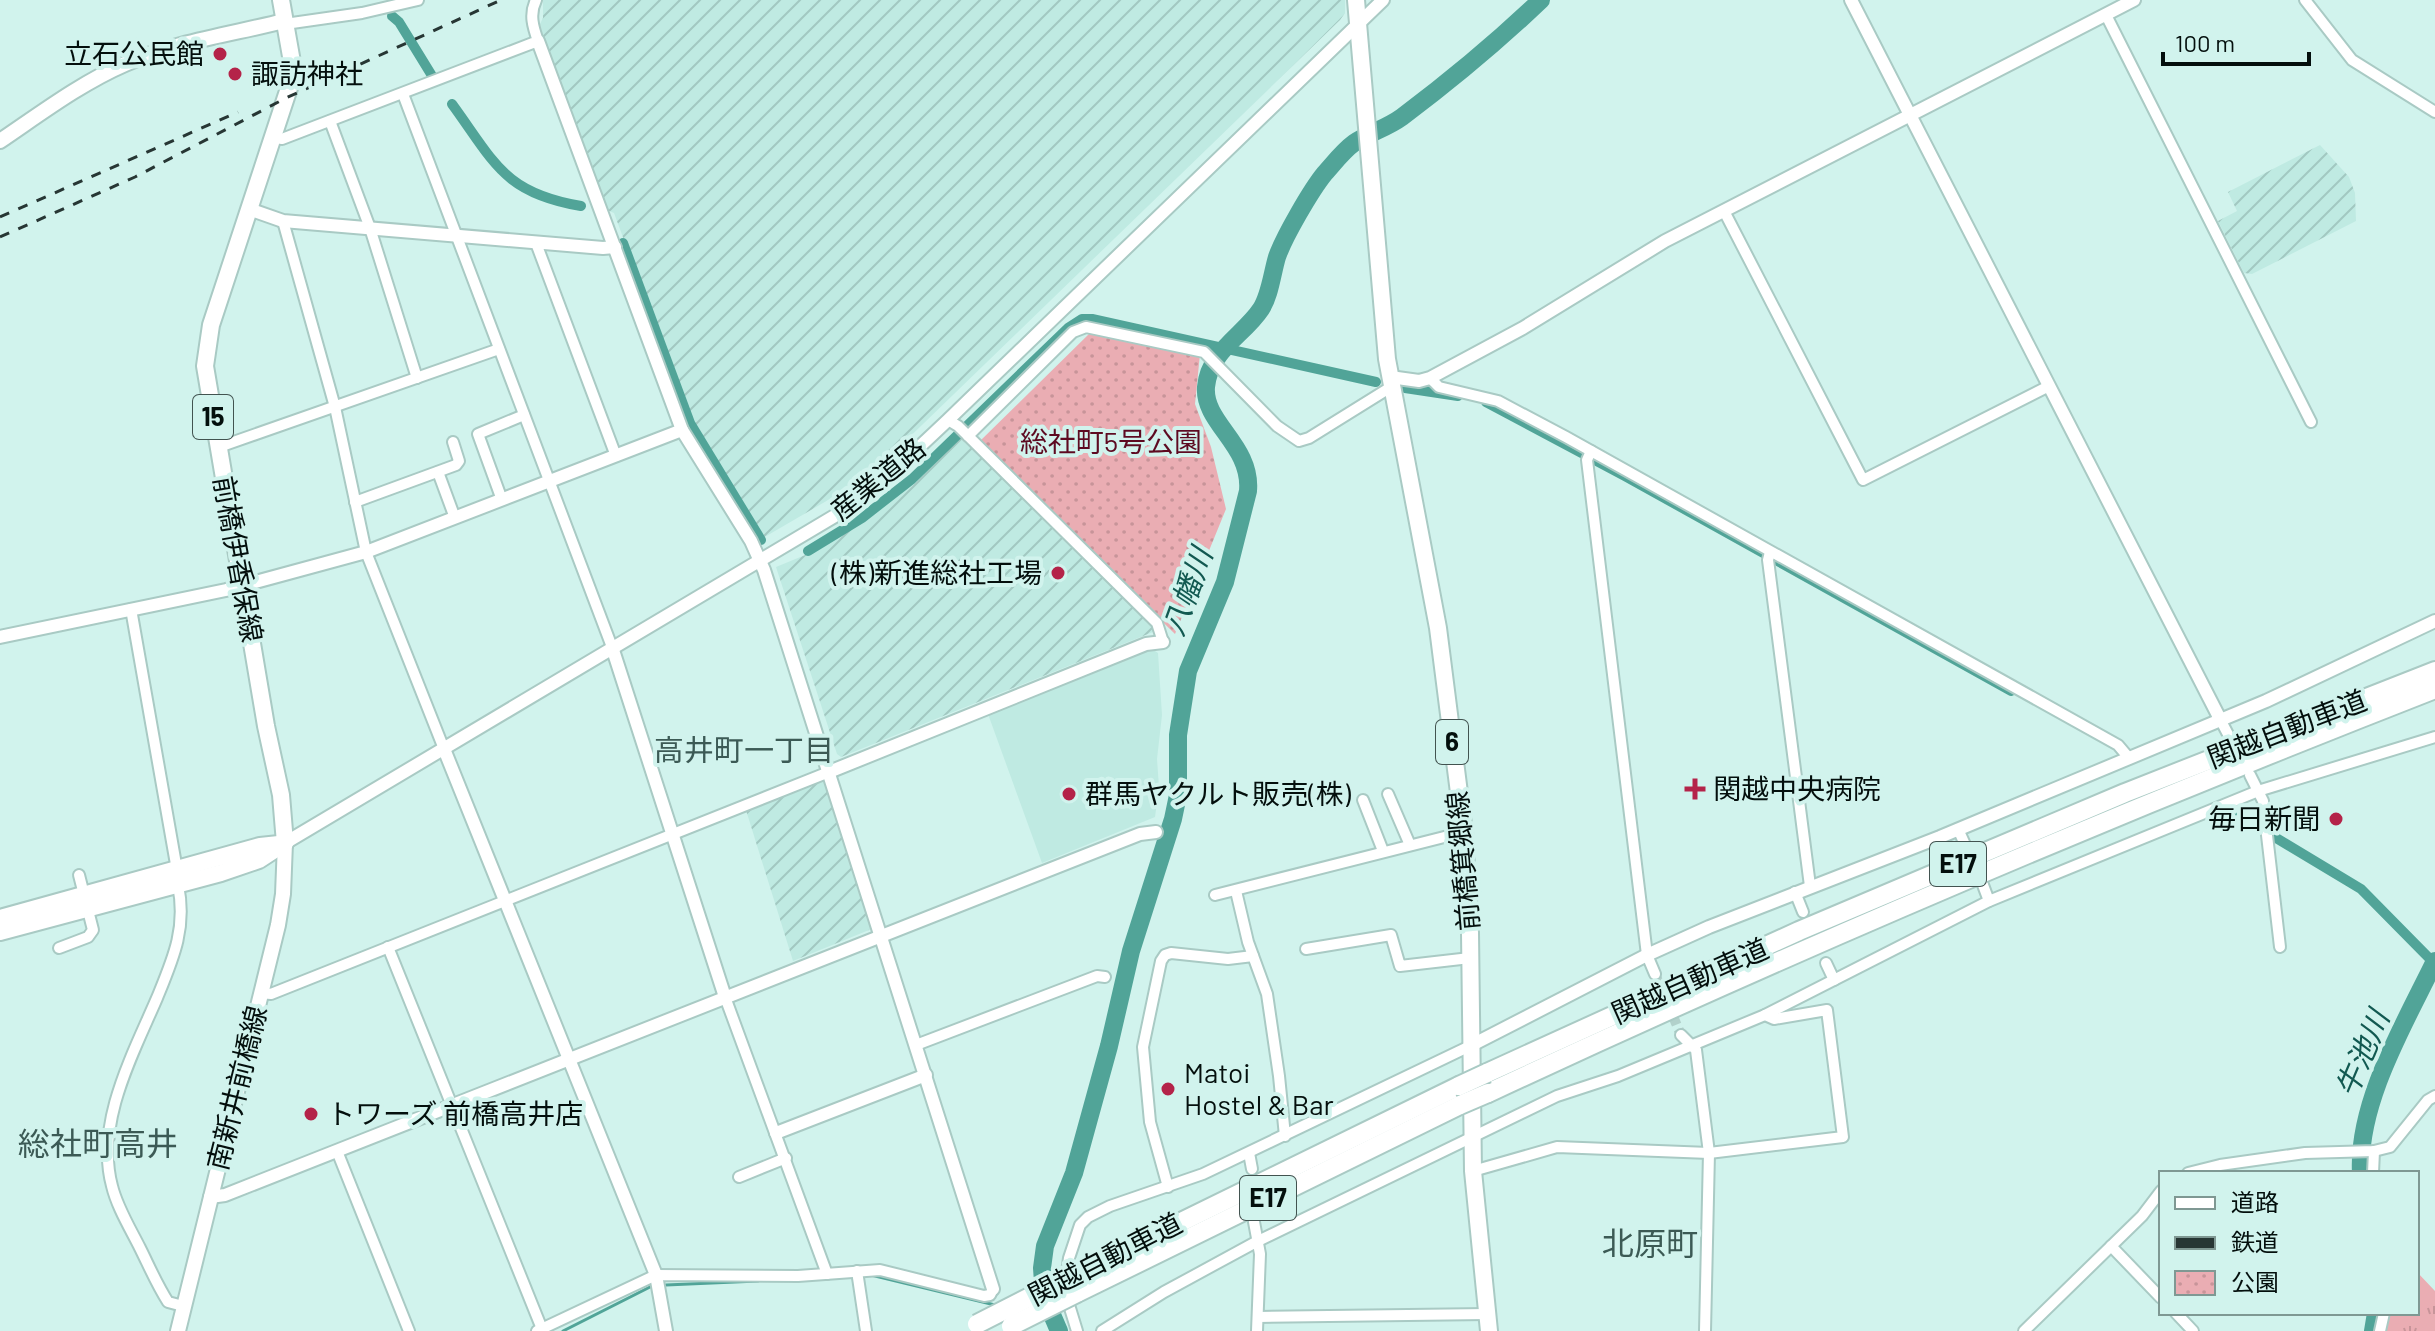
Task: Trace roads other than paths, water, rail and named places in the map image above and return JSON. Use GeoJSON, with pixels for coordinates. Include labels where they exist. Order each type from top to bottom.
{"type":"FeatureCollection","features":[{"type":"Feature","properties":{"kind":"highway","name":"関越自動車道"},"geometry":{"type":"LineString","coordinates":[[1007,1329],[1460,1096],[1487,1073],[1843,913],[2139,787],[2435,671]]}},
{"type":"Feature","properties":{"kind":"highway","name":"関越自動車道"},"geometry":{"type":"LineString","coordinates":[[971,1327],[1079,1272],[1460,1096],[1488,1093],[1664,1011],[1921,899],[2133,809],[2435,689]]}},
{"type":"Feature","properties":{"kind":"main road","name":"前橋伊香保線"},"geometry":{"type":"LineString","coordinates":[[281,0],[292,62],[291,75],[205,352],[207,382],[266,726],[281,795],[285,843]]}},
{"type":"Feature","properties":{"kind":"main road","name":"6"},"geometry":{"type":"LineString","coordinates":[[1356,0],[1357,25]]}},
{"type":"Feature","properties":{"kind":"main road"},"geometry":{"type":"LineString","coordinates":[[0,141],[124,64],[183,45],[284,21]]}},
{"type":"Feature","properties":{"kind":"main road","name":"前橋箕郷線"},"geometry":{"type":"LineString","coordinates":[[1357,25],[1391,382],[1432,595],[1464,832],[1470,958],[1473,1171],[1488,1323]]}},
{"type":"Feature","properties":{"kind":"main road"},"geometry":{"type":"LineString","coordinates":[[0,932],[87,902],[178,878],[260,846],[285,843]]}},
{"type":"Feature","properties":{"kind":"main road","name":"南新井前橋線"},"geometry":{"type":"LineString","coordinates":[[178,1331],[280,910],[285,843]]}},
{"type":"Feature","properties":{"kind":"main road"},"geometry":{"type":"LineString","coordinates":[[0,918],[87,902]]}},
{"type":"Feature","properties":{"kind":"street"},"geometry":{"type":"LineString","coordinates":[[284,21],[292,23],[362,13],[418,0]]}},
{"type":"Feature","properties":{"kind":"street"},"geometry":{"type":"LineString","coordinates":[[388,947],[539,1330],[656,1275],[827,1274],[880,1270],[990,1295],[993,1289],[760,560],[682,430],[538,41],[532,15],[536,0]]}},
{"type":"Feature","properties":{"kind":"street","name":"産業道路"},"geometry":{"type":"LineString","coordinates":[[285,843],[838,514],[898,467],[948,420],[1383,0]]}},
{"type":"Feature","properties":{"kind":"street"},"geometry":{"type":"LineString","coordinates":[[1851,0],[2231,740]]}},
{"type":"Feature","properties":{"kind":"street"},"geometry":{"type":"LineString","coordinates":[[968,436],[1073,332],[1091,327],[1199,350],[1209,355],[1277,426],[1299,441],[1309,438],[1391,382],[1430,378],[1523,328],[1645,252],[2134,0]]}},
{"type":"Feature","properties":{"kind":"street"},"geometry":{"type":"LineString","coordinates":[[2305,0],[2352,60],[2435,112]]}},
{"type":"Feature","properties":{"kind":"street"},"geometry":{"type":"LineString","coordinates":[[2106,15],[2311,422]]}},
{"type":"Feature","properties":{"kind":"street"},"geometry":{"type":"LineString","coordinates":[[272,137],[282,139],[538,41]]}},
{"type":"Feature","properties":{"kind":"street"},"geometry":{"type":"LineString","coordinates":[[403,94],[612,647],[725,997],[827,1274]]}},
{"type":"Feature","properties":{"kind":"street"},"geometry":{"type":"LineString","coordinates":[[330,121],[370,228],[417,378]]}},
{"type":"Feature","properties":{"kind":"street"},"geometry":{"type":"LineString","coordinates":[[249,209],[283,221],[615,247]]}},
{"type":"Feature","properties":{"kind":"street"},"geometry":{"type":"LineString","coordinates":[[1724,211],[1863,480],[2049,386]]}},
{"type":"Feature","properties":{"kind":"street"},"geometry":{"type":"LineString","coordinates":[[283,221],[335,407],[366,552],[656,1275],[666,1331]]}},
{"type":"Feature","properties":{"kind":"street"},"geometry":{"type":"LineString","coordinates":[[536,243],[616,456]]}},
{"type":"Feature","properties":{"kind":"street"},"geometry":{"type":"LineString","coordinates":[[219,447],[499,349]]}},
{"type":"Feature","properties":{"kind":"street"},"geometry":{"type":"LineString","coordinates":[[1430,378],[1439,387],[1498,401],[1591,451],[2118,745],[2129,758]]}},
{"type":"Feature","properties":{"kind":"street"},"geometry":{"type":"LineString","coordinates":[[502,500],[478,434],[524,415]]}},
{"type":"Feature","properties":{"kind":"street"},"geometry":{"type":"LineString","coordinates":[[260,993],[271,994],[1146,644],[1163,642],[1157,623],[968,436],[948,420]]}},
{"type":"Feature","properties":{"kind":"street"},"geometry":{"type":"LineString","coordinates":[[0,637],[243,585],[366,552],[682,430]]}},
{"type":"Feature","properties":{"kind":"street"},"geometry":{"type":"LineString","coordinates":[[355,502],[456,465],[459,461],[453,442]]}},
{"type":"Feature","properties":{"kind":"street"},"geometry":{"type":"LineString","coordinates":[[1591,451],[1587,460],[1647,955],[1655,974]]}},
{"type":"Feature","properties":{"kind":"street"},"geometry":{"type":"LineString","coordinates":[[438,472],[455,518]]}},
{"type":"Feature","properties":{"kind":"street"},"geometry":{"type":"LineString","coordinates":[[1770,552],[1770,575],[1810,886]]}},
{"type":"Feature","properties":{"kind":"street"},"geometry":{"type":"LineString","coordinates":[[131,609],[182,910],[179,940],[120,1086],[111,1120],[109,1156],[112,1188],[134,1238],[168,1302],[183,1306]]}},
{"type":"Feature","properties":{"kind":"street"},"geometry":{"type":"LineString","coordinates":[[1077,1331],[1065,1285],[1069,1258],[1082,1222],[1104,1208],[1168,1187],[1249,1153],[1470,1046],[1647,955],[2319,678],[2435,621]]}},
{"type":"Feature","properties":{"kind":"street"},"geometry":{"type":"LineString","coordinates":[[1102,1331],[1164,1292],[1256,1242],[1472,1140],[1557,1096],[1618,1076],[1765,1015],[1989,901],[2258,791],[2435,737]]}},
{"type":"Feature","properties":{"kind":"street"},"geometry":{"type":"LineString","coordinates":[[2250,775],[2263,801],[2280,947]]}},
{"type":"Feature","properties":{"kind":"street"},"geometry":{"type":"LineString","coordinates":[[1388,794],[1410,845]]}},
{"type":"Feature","properties":{"kind":"street"},"geometry":{"type":"LineString","coordinates":[[1363,800],[1383,851]]}},
{"type":"Feature","properties":{"kind":"street"},"geometry":{"type":"LineString","coordinates":[[1958,829],[1967,849]]}},
{"type":"Feature","properties":{"kind":"street"},"geometry":{"type":"LineString","coordinates":[[210,1197],[225,1195],[1140,834],[1156,832]]}},
{"type":"Feature","properties":{"kind":"street"},"geometry":{"type":"LineString","coordinates":[[1215,895],[1464,832]]}},
{"type":"Feature","properties":{"kind":"street"},"geometry":{"type":"LineString","coordinates":[[59,948],[91,935],[93,924],[79,875]]}},
{"type":"Feature","properties":{"kind":"street"},"geometry":{"type":"LineString","coordinates":[[1983,885],[1989,901]]}},
{"type":"Feature","properties":{"kind":"street"},"geometry":{"type":"LineString","coordinates":[[1236,891],[1269,1002],[1285,1136]]}},
{"type":"Feature","properties":{"kind":"street"},"geometry":{"type":"LineString","coordinates":[[1795,892],[1803,912]]}},
{"type":"Feature","properties":{"kind":"street"},"geometry":{"type":"LineString","coordinates":[[1306,949],[1391,935],[1400,966],[1470,958]]}},
{"type":"Feature","properties":{"kind":"street"},"geometry":{"type":"LineString","coordinates":[[1168,1187],[1150,1122],[1143,1047],[1161,961],[1171,953],[1228,959],[1253,956]]}},
{"type":"Feature","properties":{"kind":"street"},"geometry":{"type":"LineString","coordinates":[[1826,963],[1834,980]]}},
{"type":"Feature","properties":{"kind":"street"},"geometry":{"type":"LineString","coordinates":[[916,1045],[1097,976],[1105,977]]}},
{"type":"Feature","properties":{"kind":"street"},"geometry":{"type":"LineString","coordinates":[[1473,1171],[1557,1147],[1709,1153],[1843,1137],[1827,1010],[1774,1019],[1765,1015]]}},
{"type":"Feature","properties":{"kind":"street"},"geometry":{"type":"LineString","coordinates":[[1681,1035],[1696,1050],[1709,1153],[1705,1331]]}},
{"type":"Feature","properties":{"kind":"street"},"geometry":{"type":"LineString","coordinates":[[776,1133],[926,1075]]}},
{"type":"Feature","properties":{"kind":"street"},"geometry":{"type":"LineString","coordinates":[[2196,1171],[2305,1153],[2390,1147],[2428,1100],[2435,1096]]}},
{"type":"Feature","properties":{"kind":"street"},"geometry":{"type":"LineString","coordinates":[[2372,1150],[2373,1171]]}},
{"type":"Feature","properties":{"kind":"street"},"geometry":{"type":"LineString","coordinates":[[337,1151],[409,1331]]}},
{"type":"Feature","properties":{"kind":"street"},"geometry":{"type":"LineString","coordinates":[[1249,1153],[1252,1169]]}},
{"type":"Feature","properties":{"kind":"street"},"geometry":{"type":"LineString","coordinates":[[739,1177],[786,1158]]}},
{"type":"Feature","properties":{"kind":"street"},"geometry":{"type":"LineString","coordinates":[[2024,1331],[2142,1216],[2159,1194]]}},
{"type":"Feature","properties":{"kind":"street"},"geometry":{"type":"LineString","coordinates":[[1254,1222],[1260,1254],[1257,1331]]}},
{"type":"Feature","properties":{"kind":"street"},"geometry":{"type":"LineString","coordinates":[[2111,1246],[2159,1296]]}},
{"type":"Feature","properties":{"kind":"street"},"geometry":{"type":"LineString","coordinates":[[857,1271],[866,1331]]}},
{"type":"Feature","properties":{"kind":"street"},"geometry":{"type":"LineString","coordinates":[[2178,1315],[2193,1331]]}},
{"type":"Feature","properties":{"kind":"street"},"geometry":{"type":"LineString","coordinates":[[1258,1317],[1488,1323]]}},
{"type":"Feature","properties":{"kind":"waterway","name":"八幡川"},"geometry":{"type":"LineString","coordinates":[[1059,1331],[1044,1296],[1042,1268],[1045,1246],[1074,1173],[1131,951],[1173,819],[1178,795],[1178,735],[1188,671],[1225,582],[1248,491],[1243,460],[1207,400],[1209,374],[1220,353],[1261,309],[1285,238],[1313,190],[1339,157],[1354,143],[1396,121],[1420,103],[1541,0]]}},
{"type":"Feature","properties":{"kind":"waterway"},"geometry":{"type":"LineString","coordinates":[[392,16],[399,22],[434,79]]}},
{"type":"Feature","properties":{"kind":"waterway"},"geometry":{"type":"LineString","coordinates":[[452,104],[491,159],[518,184],[534,193],[581,206]]}},
{"type":"Feature","properties":{"kind":"waterway"},"geometry":{"type":"LineString","coordinates":[[623,243],[690,423],[761,540]]}},
{"type":"Feature","properties":{"kind":"waterway"},"geometry":{"type":"LineString","coordinates":[[808,551],[862,518],[912,479],[1068,328],[1082,319],[1376,382]]}},
{"type":"Feature","properties":{"kind":"waterway"},"geometry":{"type":"LineString","coordinates":[[1405,388],[1458,396]]}},
{"type":"Feature","properties":{"kind":"waterway"},"geometry":{"type":"LineString","coordinates":[[1486,402],[2011,691]]}},
{"type":"Feature","properties":{"kind":"waterway"},"geometry":{"type":"LineString","coordinates":[[2228,809],[2361,889],[2435,964]]}},
{"type":"Feature","properties":{"kind":"waterway","name":"牛池川"},"geometry":{"type":"LineString","coordinates":[[2361,1171],[2362,1146],[2375,1092],[2397,1037],[2435,961]]}},
{"type":"Feature","properties":{"kind":"waterway"},"geometry":{"type":"LineString","coordinates":[[871,1275],[995,1305]]}},
{"type":"Feature","properties":{"kind":"waterway"},"geometry":{"type":"LineString","coordinates":[[666,1285],[758,1281]]}},
{"type":"Feature","properties":{"kind":"waterway"},"geometry":{"type":"LineString","coordinates":[[563,1331],[652,1286]]}},
{"type":"Feature","properties":{"kind":"waterway","name":"牛池川"},"geometry":{"type":"LineString","coordinates":[[2373,1331],[2376,1315]]}},
{"type":"Feature","properties":{"kind":"tunnel"},"geometry":{"type":"LineString","coordinates":[[1655,974],[1681,1035]]}},
{"type":"Feature","properties":{"kind":"railway"},"geometry":{"type":"LineString","coordinates":[[0,237],[135,177],[286,98],[501,0]]}},
{"type":"Feature","properties":{"kind":"railway"},"geometry":{"type":"LineString","coordinates":[[0,217],[238,112]]}},
{"type":"Feature","properties":{"kind":"place","name":"立石公民館"},"geometry":{"type":"Point","coordinates":[220,54]}},
{"type":"Feature","properties":{"kind":"place","name":"諏訪神社"},"geometry":{"type":"Point","coordinates":[235,74]}},
{"type":"Feature","properties":{"kind":"place","name":"(株)新進総社工場"},"geometry":{"type":"Point","coordinates":[1058,573]}},
{"type":"Feature","properties":{"kind":"place","name":"関越中央病院"},"geometry":{"type":"Point","coordinates":[1695,789]}},
{"type":"Feature","properties":{"kind":"place","name":"群馬ヤクルト販売(株)"},"geometry":{"type":"Point","coordinates":[1069,794]}},
{"type":"Feature","properties":{"kind":"place","name":"毎日新聞"},"geometry":{"type":"Point","coordinates":[2336,819]}},
{"type":"Feature","properties":{"kind":"place","name":"Matoi Hostel & Bar"},"geometry":{"type":"Point","coordinates":[1168,1089]}},
{"type":"Feature","properties":{"kind":"place","name":"トワーズ 前橋高井店"},"geometry":{"type":"Point","coordinates":[311,1114]}},
{"type":"Feature","properties":{"kind":"district","name":"高井町一丁目"},"geometry":{"type":"Point","coordinates":[744,751]}},
{"type":"Feature","properties":{"kind":"district","name":"総社町高井"},"geometry":{"type":"Point","coordinates":[98,1144]}},
{"type":"Feature","properties":{"kind":"district","name":"北原町"},"geometry":{"type":"Point","coordinates":[1650,1244]}},
{"type":"Feature","properties":{"kind":"park label","name":"総社町5号公園"},"geometry":{"type":"Point","coordinates":[1111,442]}}]}
